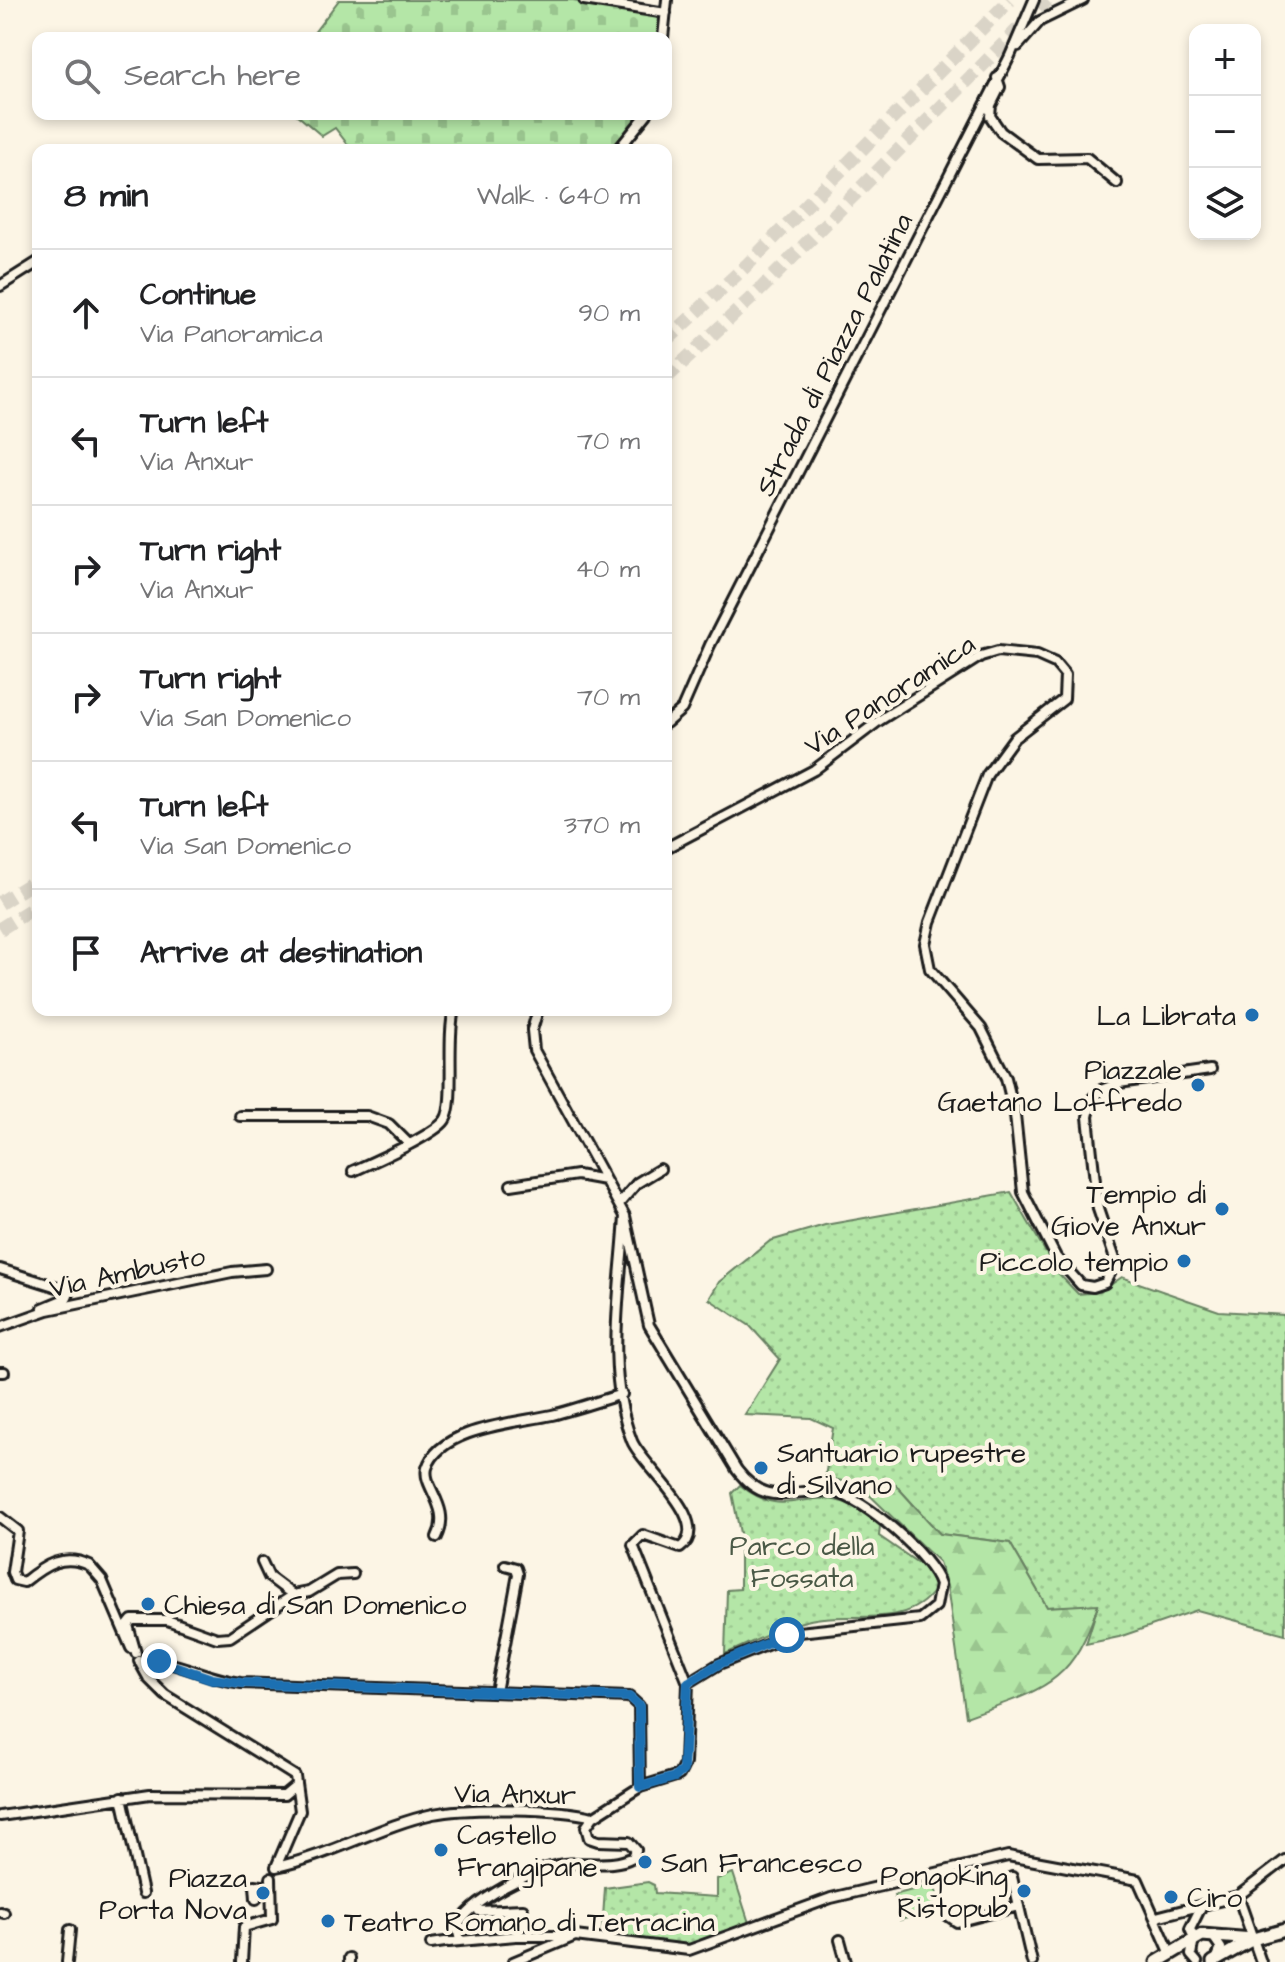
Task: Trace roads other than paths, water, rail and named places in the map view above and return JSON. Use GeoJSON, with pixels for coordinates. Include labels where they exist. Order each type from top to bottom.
{"type":"FeatureCollection","features":[{"type":"Feature","properties":{"kind":"main road"},"geometry":{"type":"LineString","coordinates":[[1215,1961],[1253,1939],[1285,1930]]}},
{"type":"Feature","properties":{"kind":"main road"},"geometry":{"type":"LineString","coordinates":[[1158,1962],[1194,1938],[1210,1934],[1253,1939]]}},
{"type":"Feature","properties":{"kind":"street"},"geometry":{"type":"LineString","coordinates":[[584,0],[666,13]]}},
{"type":"Feature","properties":{"kind":"street"},"geometry":{"type":"LineString","coordinates":[[664,32],[667,0]]}},
{"type":"Feature","properties":{"kind":"street","name":"Strada di Piazza Palatina"},"geometry":{"type":"LineString","coordinates":[[672,717],[685,703],[705,655],[1012,52],[1034,0]]}},
{"type":"Feature","properties":{"kind":"street"},"geometry":{"type":"LineString","coordinates":[[1012,52],[1040,21],[1083,0]]}},
{"type":"Feature","properties":{"kind":"street"},"geometry":{"type":"LineString","coordinates":[[997,78],[1000,87],[989,112],[993,123],[1005,136],[1041,160],[1087,158],[1117,183]]}},
{"type":"Feature","properties":{"kind":"street"},"geometry":{"type":"LineString","coordinates":[[623,144],[642,120]]}},
{"type":"Feature","properties":{"kind":"street"},"geometry":{"type":"LineString","coordinates":[[0,286],[32,266]]}},
{"type":"Feature","properties":{"kind":"street","name":"Via Panoramica"},"geometry":{"type":"LineString","coordinates":[[672,845],[803,777],[880,720],[972,660],[998,651],[1042,657],[1063,671],[1066,685],[1064,699],[1014,738],[984,780],[930,922],[925,944],[934,975],[975,1021],[999,1061],[1014,1107],[1023,1192],[1056,1257],[1078,1283],[1090,1287],[1101,1285],[1113,1273],[1116,1262],[1098,1209],[1088,1117],[1092,1099],[1101,1090],[1119,1083],[1210,1070]]}},
{"type":"Feature","properties":{"kind":"street"},"geometry":{"type":"LineString","coordinates":[[353,1171],[440,1126],[449,1114],[448,1038],[453,1016]]}},
{"type":"Feature","properties":{"kind":"street"},"geometry":{"type":"LineString","coordinates":[[537,1016],[532,1035],[536,1057],[625,1216],[649,1325],[744,1479],[759,1490],[780,1496],[822,1491],[846,1496],[923,1556],[940,1585],[936,1606],[920,1619],[799,1632],[719,1664],[688,1683]]}},
{"type":"Feature","properties":{"kind":"street"},"geometry":{"type":"LineString","coordinates":[[240,1116],[367,1116],[389,1124],[408,1143]]}},
{"type":"Feature","properties":{"kind":"street"},"geometry":{"type":"LineString","coordinates":[[619,1204],[637,1183],[660,1169]]}},
{"type":"Feature","properties":{"kind":"street"},"geometry":{"type":"LineString","coordinates":[[511,1185],[577,1175],[605,1180]]}},
{"type":"Feature","properties":{"kind":"street","name":"Via Anxur"},"geometry":{"type":"LineString","coordinates":[[256,1899],[254,1885],[272,1876],[434,1814],[564,1813],[593,1817],[640,1787],[675,1777],[683,1770],[688,1683],[633,1545],[643,1535],[680,1548],[688,1540],[689,1530],[668,1487],[635,1449],[622,1394],[616,1337],[625,1216]]}},
{"type":"Feature","properties":{"kind":"street"},"geometry":{"type":"LineString","coordinates":[[0,1269],[70,1291],[67,1298],[36,1313]]}},
{"type":"Feature","properties":{"kind":"street","name":"Via Ambusto"},"geometry":{"type":"LineString","coordinates":[[0,1327],[36,1313],[232,1272],[266,1269]]}},
{"type":"Feature","properties":{"kind":"street"},"geometry":{"type":"LineString","coordinates":[[437,1537],[442,1516],[426,1474],[432,1459],[442,1448],[485,1428],[552,1415],[622,1394]]}},
{"type":"Feature","properties":{"kind":"street"},"geometry":{"type":"LineString","coordinates":[[0,1517],[18,1531],[12,1572],[15,1580],[24,1582],[42,1567],[61,1560],[89,1565],[102,1580],[124,1635],[162,1693],[295,1776],[300,1811],[272,1876],[272,1919],[244,1927],[242,1962]]}},
{"type":"Feature","properties":{"kind":"street"},"geometry":{"type":"LineString","coordinates":[[262,1562],[271,1579],[293,1595]]}},
{"type":"Feature","properties":{"kind":"street"},"geometry":{"type":"LineString","coordinates":[[496,1692],[518,1574],[516,1568],[505,1565]]}},
{"type":"Feature","properties":{"kind":"street"},"geometry":{"type":"LineString","coordinates":[[137,1657],[128,1625],[134,1619],[172,1621],[226,1638],[248,1628],[293,1595],[309,1592],[341,1573],[353,1574]]}},
{"type":"Feature","properties":{"kind":"street"},"geometry":{"type":"LineString","coordinates":[[137,1657],[227,1682],[635,1699],[639,1710],[640,1787]]}},
{"type":"Feature","properties":{"kind":"street"},"geometry":{"type":"LineString","coordinates":[[0,1816],[122,1797],[163,1794],[284,1795],[296,1785]]}},
{"type":"Feature","properties":{"kind":"street"},"geometry":{"type":"LineString","coordinates":[[122,1797],[143,1893]]}},
{"type":"Feature","properties":{"kind":"street"},"geometry":{"type":"LineString","coordinates":[[460,1940],[457,1928],[466,1914],[529,1876],[564,1864],[614,1863],[633,1857],[635,1848],[629,1842],[604,1842],[589,1838],[586,1827],[593,1817]]}},
{"type":"Feature","properties":{"kind":"street"},"geometry":{"type":"LineString","coordinates":[[431,1944],[575,1936],[689,1950],[831,1898],[1008,1856],[1135,1879],[1143,1886],[1170,1952]]}},
{"type":"Feature","properties":{"kind":"street"},"geometry":{"type":"LineString","coordinates":[[1156,1917],[1238,1896],[1284,1865]]}},
{"type":"Feature","properties":{"kind":"street"},"geometry":{"type":"LineString","coordinates":[[1012,1877],[1032,1962]]}},
{"type":"Feature","properties":{"kind":"street"},"geometry":{"type":"LineString","coordinates":[[1238,1896],[1261,1962]]}},
{"type":"Feature","properties":{"kind":"street"},"geometry":{"type":"LineString","coordinates":[[1197,1962],[1190,1950],[1194,1938],[1190,1925],[1202,1905]]}},
{"type":"Feature","properties":{"kind":"street"},"geometry":{"type":"LineString","coordinates":[[947,1915],[957,1922],[1019,1906]]}},
{"type":"Feature","properties":{"kind":"street"},"geometry":{"type":"LineString","coordinates":[[479,1911],[523,1909]]}},
{"type":"Feature","properties":{"kind":"street"},"geometry":{"type":"LineString","coordinates":[[67,1962],[70,1930]]}},
{"type":"Feature","properties":{"kind":"street"},"geometry":{"type":"LineString","coordinates":[[1210,1934],[1220,1944],[1215,1961]]}},
{"type":"Feature","properties":{"kind":"street"},"geometry":{"type":"LineString","coordinates":[[513,1962],[575,1936]]}},
{"type":"Feature","properties":{"kind":"street"},"geometry":{"type":"LineString","coordinates":[[840,1940],[846,1962]]}},
{"type":"Feature","properties":{"kind":"tunnel"},"geometry":{"type":"LineString","coordinates":[[672,335],[749,263],[1010,0]]}},
{"type":"Feature","properties":{"kind":"tunnel"},"geometry":{"type":"LineString","coordinates":[[672,372],[761,289],[1047,0]]}},
{"type":"Feature","properties":{"kind":"tunnel"},"geometry":{"type":"LineString","coordinates":[[0,903],[32,883]]}},
{"type":"Feature","properties":{"kind":"tunnel"},"geometry":{"type":"LineString","coordinates":[[0,929],[32,909]]}},
{"type":"Feature","properties":{"kind":"place","name":"La Librata"},"geometry":{"type":"Point","coordinates":[1252,1015]}},
{"type":"Feature","properties":{"kind":"place","name":"Piazzale Gaetano Loffredo"},"geometry":{"type":"Point","coordinates":[1198,1085]}},
{"type":"Feature","properties":{"kind":"place","name":"Tempio di Giove Anxur"},"geometry":{"type":"Point","coordinates":[1222,1209]}},
{"type":"Feature","properties":{"kind":"place","name":"Piccolo tempio"},"geometry":{"type":"Point","coordinates":[1184,1261]}},
{"type":"Feature","properties":{"kind":"place","name":"Santuario rupestre di Silvano"},"geometry":{"type":"Point","coordinates":[761,1468]}},
{"type":"Feature","properties":{"kind":"place","name":"Chiesa di San Domenico"},"geometry":{"type":"Point","coordinates":[148,1604]}},
{"type":"Feature","properties":{"kind":"place","name":"Castello Frangipane"},"geometry":{"type":"Point","coordinates":[441,1850]}},
{"type":"Feature","properties":{"kind":"place","name":"San Francesco"},"geometry":{"type":"Point","coordinates":[645,1862]}},
{"type":"Feature","properties":{"kind":"place","name":"Pongoking Ristopub"},"geometry":{"type":"Point","coordinates":[1024,1891]}},
{"type":"Feature","properties":{"kind":"place","name":"Piazza Porta Nova"},"geometry":{"type":"Point","coordinates":[263,1893]}},
{"type":"Feature","properties":{"kind":"place","name":"Ciro"},"geometry":{"type":"Point","coordinates":[1171,1897]}},
{"type":"Feature","properties":{"kind":"place","name":"Teatro Romano di Terracina"},"geometry":{"type":"Point","coordinates":[328,1921]}},
{"type":"Feature","properties":{"kind":"park label","name":"Parco della Fossata"},"geometry":{"type":"Point","coordinates":[802,1561]}}]}
